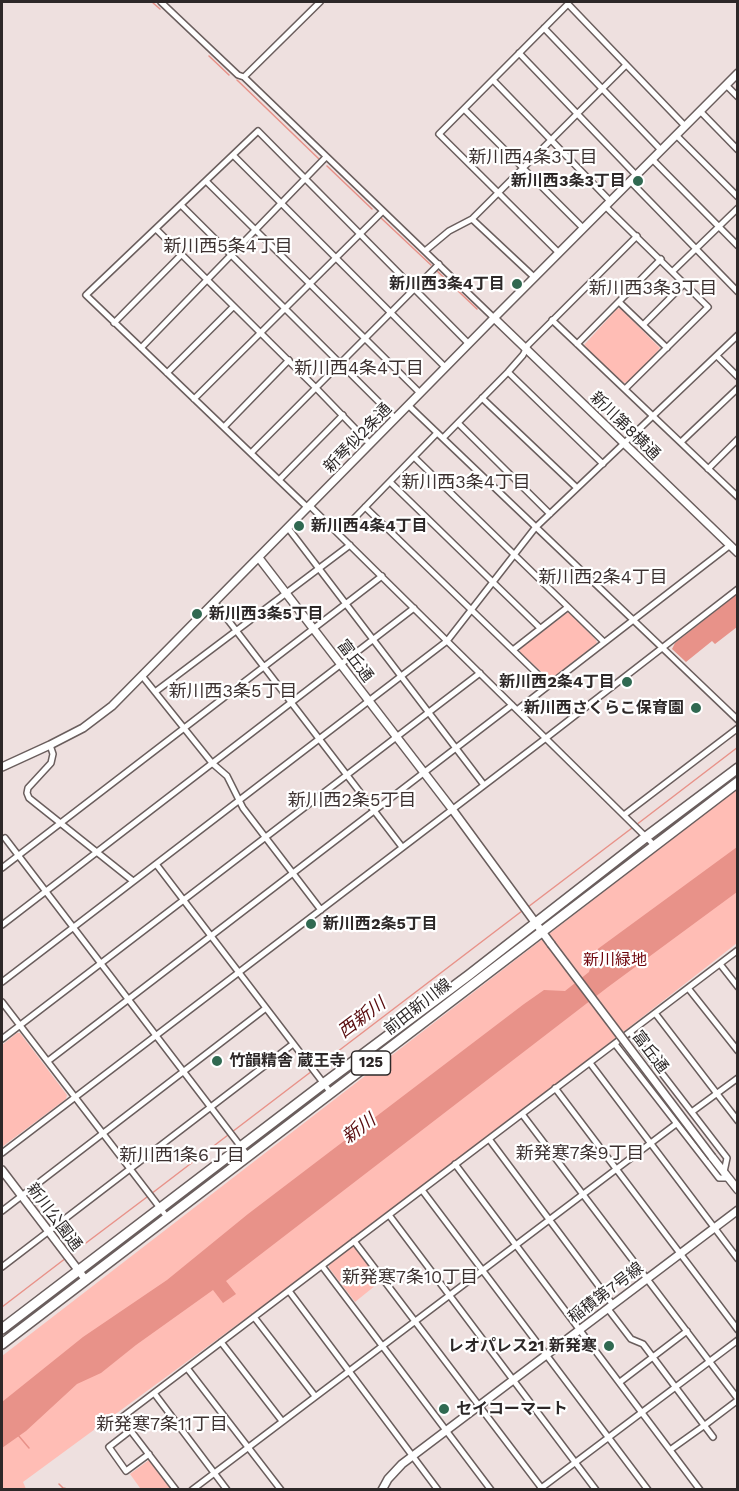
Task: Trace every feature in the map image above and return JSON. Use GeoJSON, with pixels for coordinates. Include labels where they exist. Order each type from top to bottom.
{"type":"FeatureCollection","features":[{"type":"Feature","properties":{"kind":"main road","name":"前田新川線"},"geometry":{"type":"LineString","coordinates":[[2,1329],[738,768]]}},
{"type":"Feature","properties":{"kind":"main road","name":"前田新川線"},"geometry":{"type":"LineString","coordinates":[[2,1342],[331,1094],[738,782]]}},
{"type":"Feature","properties":{"kind":"street"},"geometry":{"type":"LineString","coordinates":[[161,2],[238,75],[244,77],[494,318]]}},
{"type":"Feature","properties":{"kind":"street"},"geometry":{"type":"LineString","coordinates":[[244,77],[320,2]]}},
{"type":"Feature","properties":{"kind":"street"},"geometry":{"type":"LineString","coordinates":[[559,253],[439,134],[519,53],[568,4],[685,126]]}},
{"type":"Feature","properties":{"kind":"street"},"geometry":{"type":"LineString","coordinates":[[544,28],[661,150]]}},
{"type":"Feature","properties":{"kind":"street"},"geometry":{"type":"LineString","coordinates":[[519,53],[636,175]]}},
{"type":"Feature","properties":{"kind":"street"},"geometry":{"type":"LineString","coordinates":[[424,251],[449,231],[472,219],[626,65]]}},
{"type":"Feature","properties":{"kind":"street","name":"新琴似2条通"},"geometry":{"type":"LineString","coordinates":[[2,767],[51,746],[83,728],[112,706],[143,677],[445,367],[738,73]]}},
{"type":"Feature","properties":{"kind":"street"},"geometry":{"type":"LineString","coordinates":[[493,80],[637,236],[708,307],[626,389]]}},
{"type":"Feature","properties":{"kind":"street"},"geometry":{"type":"LineString","coordinates":[[726,85],[738,97]]}},
{"type":"Feature","properties":{"kind":"street"},"geometry":{"type":"LineString","coordinates":[[464,109],[524,166],[583,228]]}},
{"type":"Feature","properties":{"kind":"street"},"geometry":{"type":"LineString","coordinates":[[700,111],[738,150]]}},
{"type":"Feature","properties":{"kind":"street"},"geometry":{"type":"LineString","coordinates":[[468,344],[258,131],[86,295],[279,480],[350,544],[654,845]]}},
{"type":"Feature","properties":{"kind":"street"},"geometry":{"type":"LineString","coordinates":[[676,135],[738,197]]}},
{"type":"Feature","properties":{"kind":"street"},"geometry":{"type":"LineString","coordinates":[[233,155],[445,367]]}},
{"type":"Feature","properties":{"kind":"street"},"geometry":{"type":"LineString","coordinates":[[141,348],[326,158]]}},
{"type":"Feature","properties":{"kind":"street"},"geometry":{"type":"LineString","coordinates":[[652,159],[738,246]]}},
{"type":"Feature","properties":{"kind":"street"},"geometry":{"type":"LineString","coordinates":[[206,181],[420,393]]}},
{"type":"Feature","properties":{"kind":"street"},"geometry":{"type":"LineString","coordinates":[[630,181],[738,292]]}},
{"type":"Feature","properties":{"kind":"street"},"geometry":{"type":"LineString","coordinates":[[181,205],[395,418]]}},
{"type":"Feature","properties":{"kind":"street"},"geometry":{"type":"LineString","coordinates":[[673,271],[738,208]]}},
{"type":"Feature","properties":{"kind":"street"},"geometry":{"type":"LineString","coordinates":[[194,399],[382,212]]}},
{"type":"Feature","properties":{"kind":"street"},"geometry":{"type":"LineString","coordinates":[[472,219],[534,277]]}},
{"type":"Feature","properties":{"kind":"street"},"geometry":{"type":"LineString","coordinates":[[156,229],[206,281],[289,360],[370,444]]}},
{"type":"Feature","properties":{"kind":"street"},"geometry":{"type":"LineString","coordinates":[[443,438],[508,372],[528,345],[552,320],[637,236]]}},
{"type":"Feature","properties":{"kind":"street"},"geometry":{"type":"LineString","coordinates":[[114,323],[182,255]]}},
{"type":"Feature","properties":{"kind":"street"},"geometry":{"type":"LineString","coordinates":[[577,344],[661,259]]}},
{"type":"Feature","properties":{"kind":"street"},"geometry":{"type":"LineString","coordinates":[[251,453],[439,264]]}},
{"type":"Feature","properties":{"kind":"street"},"geometry":{"type":"LineString","coordinates":[[643,325],[685,284]]}},
{"type":"Feature","properties":{"kind":"street"},"geometry":{"type":"LineString","coordinates":[[619,302],[667,348]]}},
{"type":"Feature","properties":{"kind":"street"},"geometry":{"type":"LineString","coordinates":[[167,373],[234,307]]}},
{"type":"Feature","properties":{"kind":"street","name":"新川第8横通"},"geometry":{"type":"LineString","coordinates":[[494,318],[738,553]]}},
{"type":"Feature","properties":{"kind":"street"},"geometry":{"type":"LineString","coordinates":[[552,320],[736,494]]}},
{"type":"Feature","properties":{"kind":"street"},"geometry":{"type":"LineString","coordinates":[[2,982],[447,641],[535,528],[738,335]]}},
{"type":"Feature","properties":{"kind":"street"},"geometry":{"type":"LineString","coordinates":[[717,356],[738,377]]}},
{"type":"Feature","properties":{"kind":"street"},"geometry":{"type":"LineString","coordinates":[[224,427],[289,360]]}},
{"type":"Feature","properties":{"kind":"street"},"geometry":{"type":"LineString","coordinates":[[508,372],[603,464]]}},
{"type":"Feature","properties":{"kind":"street"},"geometry":{"type":"LineString","coordinates":[[681,442],[738,388]]}},
{"type":"Feature","properties":{"kind":"street"},"geometry":{"type":"LineString","coordinates":[[482,398],[577,488]]}},
{"type":"Feature","properties":{"kind":"street"},"geometry":{"type":"LineString","coordinates":[[408,405],[738,720]]}},
{"type":"Feature","properties":{"kind":"street"},"geometry":{"type":"LineString","coordinates":[[279,480],[343,415]]}},
{"type":"Feature","properties":{"kind":"street"},"geometry":{"type":"LineString","coordinates":[[458,423],[550,514]]}},
{"type":"Feature","properties":{"kind":"street"},"geometry":{"type":"LineString","coordinates":[[339,534],[437,433]]}},
{"type":"Feature","properties":{"kind":"street"},"geometry":{"type":"LineString","coordinates":[[708,469],[738,439]]}},
{"type":"Feature","properties":{"kind":"street"},"geometry":{"type":"LineString","coordinates":[[414,457],[604,642]]}},
{"type":"Feature","properties":{"kind":"street"},"geometry":{"type":"LineString","coordinates":[[390,482],[540,628]]}},
{"type":"Feature","properties":{"kind":"street"},"geometry":{"type":"LineString","coordinates":[[366,507],[549,685]]}},
{"type":"Feature","properties":{"kind":"street"},"geometry":{"type":"LineString","coordinates":[[288,528],[484,785]]}},
{"type":"Feature","properties":{"kind":"street"},"geometry":{"type":"LineString","coordinates":[[155,693],[350,544]]}},
{"type":"Feature","properties":{"kind":"street"},"geometry":{"type":"LineString","coordinates":[[517,710],[729,546]]}},
{"type":"Feature","properties":{"kind":"street","name":"富丘通"},"geometry":{"type":"LineString","coordinates":[[259,558],[424,772],[738,1190]]}},
{"type":"Feature","properties":{"kind":"street"},"geometry":{"type":"LineString","coordinates":[[2,868],[382,576]]}},
{"type":"Feature","properties":{"kind":"street"},"geometry":{"type":"LineString","coordinates":[[2,1153],[738,589]]}},
{"type":"Feature","properties":{"kind":"street"},"geometry":{"type":"LineString","coordinates":[[215,603],[402,848]]}},
{"type":"Feature","properties":{"kind":"street"},"geometry":{"type":"LineString","coordinates":[[513,650],[568,607]]}},
{"type":"Feature","properties":{"kind":"street"},"geometry":{"type":"LineString","coordinates":[[2,925],[414,608]]}},
{"type":"Feature","properties":{"kind":"street"},"geometry":{"type":"LineString","coordinates":[[2,1039],[266,838],[346,774],[480,674]]}},
{"type":"Feature","properties":{"kind":"street"},"geometry":{"type":"LineString","coordinates":[[143,677],[212,764],[227,776],[239,801],[321,910]]}},
{"type":"Feature","properties":{"kind":"street"},"geometry":{"type":"LineString","coordinates":[[48,1061],[512,705]]}},
{"type":"Feature","properties":{"kind":"street"},"geometry":{"type":"LineString","coordinates":[[626,817],[738,728]]}},
{"type":"Feature","properties":{"kind":"street"},"geometry":{"type":"LineString","coordinates":[[51,746],[51,763],[28,788],[29,798],[134,881]]}},
{"type":"Feature","properties":{"kind":"street"},"geometry":{"type":"LineString","coordinates":[[5,838],[248,1156]]}},
{"type":"Feature","properties":{"kind":"street"},"geometry":{"type":"LineString","coordinates":[[156,864],[331,1094]]}},
{"type":"Feature","properties":{"kind":"street"},"geometry":{"type":"LineString","coordinates":[[176,1490],[121,1418],[738,950]]}},
{"type":"Feature","properties":{"kind":"street"},"geometry":{"type":"LineString","coordinates":[[720,964],[738,987]]}},
{"type":"Feature","properties":{"kind":"street"},"geometry":{"type":"LineString","coordinates":[[688,988],[738,1051]]}},
{"type":"Feature","properties":{"kind":"street"},"geometry":{"type":"LineString","coordinates":[[2,1002],[166,1217]]}},
{"type":"Feature","properties":{"kind":"street"},"geometry":{"type":"LineString","coordinates":[[2,1211],[266,1008]]}},
{"type":"Feature","properties":{"kind":"street"},"geometry":{"type":"LineString","coordinates":[[655,1013],[738,1121]]}},
{"type":"Feature","properties":{"kind":"street"},"geometry":{"type":"LineString","coordinates":[[615,1044],[719,1178],[726,1175],[727,1158],[630,1032]]}},
{"type":"Feature","properties":{"kind":"street"},"geometry":{"type":"LineString","coordinates":[[2,1267],[293,1044]]}},
{"type":"Feature","properties":{"kind":"street"},"geometry":{"type":"LineString","coordinates":[[590,1063],[738,1259]]}},
{"type":"Feature","properties":{"kind":"street"},"geometry":{"type":"LineString","coordinates":[[693,1111],[738,1077]]}},
{"type":"Feature","properties":{"kind":"street"},"geometry":{"type":"LineString","coordinates":[[555,1089],[738,1330]]}},
{"type":"Feature","properties":{"kind":"street"},"geometry":{"type":"LineString","coordinates":[[522,1114],[738,1399],[669,1450]]}},
{"type":"Feature","properties":{"kind":"street"},"geometry":{"type":"LineString","coordinates":[[192,1490],[676,1124]]}},
{"type":"Feature","properties":{"kind":"street"},"geometry":{"type":"LineString","coordinates":[[489,1139],[549,1220],[631,1339],[644,1344],[713,1437]]}},
{"type":"Feature","properties":{"kind":"street"},"geometry":{"type":"LineString","coordinates":[[455,1164],[700,1490]]}},
{"type":"Feature","properties":{"kind":"street","name":"新川公園通"},"geometry":{"type":"LineString","coordinates":[[2,1170],[85,1279]]}},
{"type":"Feature","properties":{"kind":"street"},"geometry":{"type":"LineString","coordinates":[[422,1190],[648,1490]]}},
{"type":"Feature","properties":{"kind":"street","name":"稲積第7号線"},"geometry":{"type":"LineString","coordinates":[[382,1490],[395,1472],[413,1455],[738,1210]]}},
{"type":"Feature","properties":{"kind":"street"},"geometry":{"type":"LineString","coordinates":[[389,1215],[596,1490]]}},
{"type":"Feature","properties":{"kind":"street"},"geometry":{"type":"LineString","coordinates":[[354,1241],[416,1320],[541,1489],[738,1340]]}},
{"type":"Feature","properties":{"kind":"street"},"geometry":{"type":"LineString","coordinates":[[322,1266],[491,1490]]}},
{"type":"Feature","properties":{"kind":"street"},"geometry":{"type":"LineString","coordinates":[[289,1291],[438,1490]]}},
{"type":"Feature","properties":{"kind":"street"},"geometry":{"type":"LineString","coordinates":[[254,1317],[315,1396]]}},
{"type":"Feature","properties":{"kind":"street"},"geometry":{"type":"LineString","coordinates":[[620,1383],[687,1331]]}},
{"type":"Feature","properties":{"kind":"street"},"geometry":{"type":"LineString","coordinates":[[221,1342],[282,1422]]}},
{"type":"Feature","properties":{"kind":"street"},"geometry":{"type":"LineString","coordinates":[[187,1368],[279,1487],[272,1490]]}},
{"type":"Feature","properties":{"kind":"street"},"geometry":{"type":"LineString","coordinates":[[154,1393],[227,1490]]}},
{"type":"Feature","properties":{"kind":"street"},"geometry":{"type":"LineString","coordinates":[[131,1430],[109,1447],[126,1471],[149,1454]]}},
{"type":"Feature","properties":{"kind":"green space"},"geometry":{"type":"Polygon","coordinates":[[[620,308],[660,348],[635,379],[624,383],[616,380],[584,345],[620,308]]]}},
{"type":"Feature","properties":{"kind":"green space"},"geometry":{"type":"Polygon","coordinates":[[[570,613],[597,643],[551,679],[520,652],[520,649],[570,613]]]}},
{"type":"Feature","properties":{"kind":"green space","name":"新川緑地"},"geometry":{"type":"Polygon","coordinates":[[[737,789],[737,943],[549,1090],[264,1305],[23,1482],[26,1489],[2,1490],[2,1356],[737,789]]]}},
{"type":"Feature","properties":{"kind":"green space"},"geometry":{"type":"Polygon","coordinates":[[[20,1033],[67,1095],[66,1099],[2,1147],[2,1045],[20,1033]]]}},
{"type":"Feature","properties":{"kind":"green space"},"geometry":{"type":"Polygon","coordinates":[[[352,1246],[381,1281],[355,1302],[329,1268],[329,1265],[352,1246]]]}},
{"type":"Feature","properties":{"kind":"green space"},"geometry":{"type":"Polygon","coordinates":[[[149,1460],[172,1489],[140,1488],[130,1474],[149,1460]]]}},
{"type":"Feature","properties":{"kind":"shaded area"},"geometry":{"type":"Polygon","coordinates":[[[737,594],[737,627],[715,644],[712,641],[686,662],[672,649],[675,643],[737,594]]]}},
{"type":"Feature","properties":{"kind":"shaded area"},"geometry":{"type":"Polygon","coordinates":[[[737,847],[737,892],[608,987],[226,1281],[236,1294],[223,1303],[213,1290],[101,1373],[77,1384],[26,1431],[2,1448],[2,1402],[83,1337],[167,1280],[248,1214],[524,1004],[544,990],[565,991],[589,972],[595,951],[737,847]]]}},
{"type":"Feature","properties":{"kind":"waterway"},"geometry":{"type":"LineString","coordinates":[[152,2],[160,9]]}},
{"type":"Feature","properties":{"kind":"waterway"},"geometry":{"type":"LineString","coordinates":[[209,56],[229,75]]}},
{"type":"Feature","properties":{"kind":"waterway"},"geometry":{"type":"LineString","coordinates":[[237,80],[319,159]]}},
{"type":"Feature","properties":{"kind":"waterway"},"geometry":{"type":"LineString","coordinates":[[327,166],[372,209]]}},
{"type":"Feature","properties":{"kind":"waterway"},"geometry":{"type":"LineString","coordinates":[[381,218],[431,265]]}},
{"type":"Feature","properties":{"kind":"waterway"},"geometry":{"type":"LineString","coordinates":[[437,271],[477,309]]}},
{"type":"Feature","properties":{"kind":"waterway","name":"西新川"},"geometry":{"type":"LineString","coordinates":[[636,825],[738,747]]}},
{"type":"Feature","properties":{"kind":"waterway","name":"西新川"},"geometry":{"type":"LineString","coordinates":[[528,907],[632,828]]}},
{"type":"Feature","properties":{"kind":"waterway","name":"西新川"},"geometry":{"type":"LineString","coordinates":[[316,1068],[522,911]]}},
{"type":"Feature","properties":{"kind":"waterway","name":"西新川"},"geometry":{"type":"LineString","coordinates":[[232,1132],[312,1071]]}},
{"type":"Feature","properties":{"kind":"waterway","name":"西新川"},"geometry":{"type":"LineString","coordinates":[[151,1194],[228,1135]]}},
{"type":"Feature","properties":{"kind":"waterway","name":"西新川"},"geometry":{"type":"LineString","coordinates":[[70,1255],[147,1197]]}},
{"type":"Feature","properties":{"kind":"waterway","name":"西新川"},"geometry":{"type":"LineString","coordinates":[[2,1307],[66,1258]]}},
{"type":"Feature","properties":{"kind":"waterway"},"geometry":{"type":"LineString","coordinates":[[18,1435],[29,1448]]}},
{"type":"Feature","properties":{"kind":"waterway"},"geometry":{"type":"LineString","coordinates":[[59,1484],[63,1488],[72,1490]]}},
{"type":"Feature","properties":{"kind":"place","name":"新川西3条3丁目"},"geometry":{"type":"Point","coordinates":[638,181]}},
{"type":"Feature","properties":{"kind":"place","name":"新川西3条4丁目"},"geometry":{"type":"Point","coordinates":[517,284]}},
{"type":"Feature","properties":{"kind":"place","name":"新川西4条4丁目"},"geometry":{"type":"Point","coordinates":[299,526]}},
{"type":"Feature","properties":{"kind":"place","name":"新川西3条5丁目"},"geometry":{"type":"Point","coordinates":[197,614]}},
{"type":"Feature","properties":{"kind":"place","name":"新川西2条4丁目"},"geometry":{"type":"Point","coordinates":[627,682]}},
{"type":"Feature","properties":{"kind":"place","name":"新川西さくらこ保育園"},"geometry":{"type":"Point","coordinates":[696,708]}},
{"type":"Feature","properties":{"kind":"place","name":"新川西2条5丁目"},"geometry":{"type":"Point","coordinates":[311,924]}},
{"type":"Feature","properties":{"kind":"place","name":"竹韻精舎 蔵王寺"},"geometry":{"type":"Point","coordinates":[217,1061]}},
{"type":"Feature","properties":{"kind":"place","name":"レオパレス21 新発寒"},"geometry":{"type":"Point","coordinates":[609,1346]}},
{"type":"Feature","properties":{"kind":"place","name":"セイコーマート"},"geometry":{"type":"Point","coordinates":[444,1409]}},
{"type":"Feature","properties":{"kind":"district","name":"新川西4条3丁目"},"geometry":{"type":"Point","coordinates":[533,158]}},
{"type":"Feature","properties":{"kind":"district","name":"新川西5条4丁目"},"geometry":{"type":"Point","coordinates":[228,247]}},
{"type":"Feature","properties":{"kind":"district","name":"新川西3条3丁目"},"geometry":{"type":"Point","coordinates":[653,289]}},
{"type":"Feature","properties":{"kind":"district","name":"新川西4条4丁目"},"geometry":{"type":"Point","coordinates":[359,369]}},
{"type":"Feature","properties":{"kind":"district","name":"新川西3条4丁目"},"geometry":{"type":"Point","coordinates":[466,483]}},
{"type":"Feature","properties":{"kind":"district","name":"新川西2条4丁目"},"geometry":{"type":"Point","coordinates":[603,578]}},
{"type":"Feature","properties":{"kind":"district","name":"新川西3条5丁目"},"geometry":{"type":"Point","coordinates":[233,692]}},
{"type":"Feature","properties":{"kind":"district","name":"新川西2条5丁目"},"geometry":{"type":"Point","coordinates":[352,801]}},
{"type":"Feature","properties":{"kind":"district","name":"新発寒7条9丁目"},"geometry":{"type":"Point","coordinates":[580,1154]}},
{"type":"Feature","properties":{"kind":"district","name":"新川西1条6丁目"},"geometry":{"type":"Point","coordinates":[182,1156]}},
{"type":"Feature","properties":{"kind":"district","name":"新発寒7条10丁目"},"geometry":{"type":"Point","coordinates":[410,1278]}},
{"type":"Feature","properties":{"kind":"district","name":"新発寒7条11丁目"},"geometry":{"type":"Point","coordinates":[162,1425]}},
{"type":"Feature","properties":{"kind":"water label","name":"新川"},"geometry":{"type":"Point","coordinates":[359,1129]}}]}
